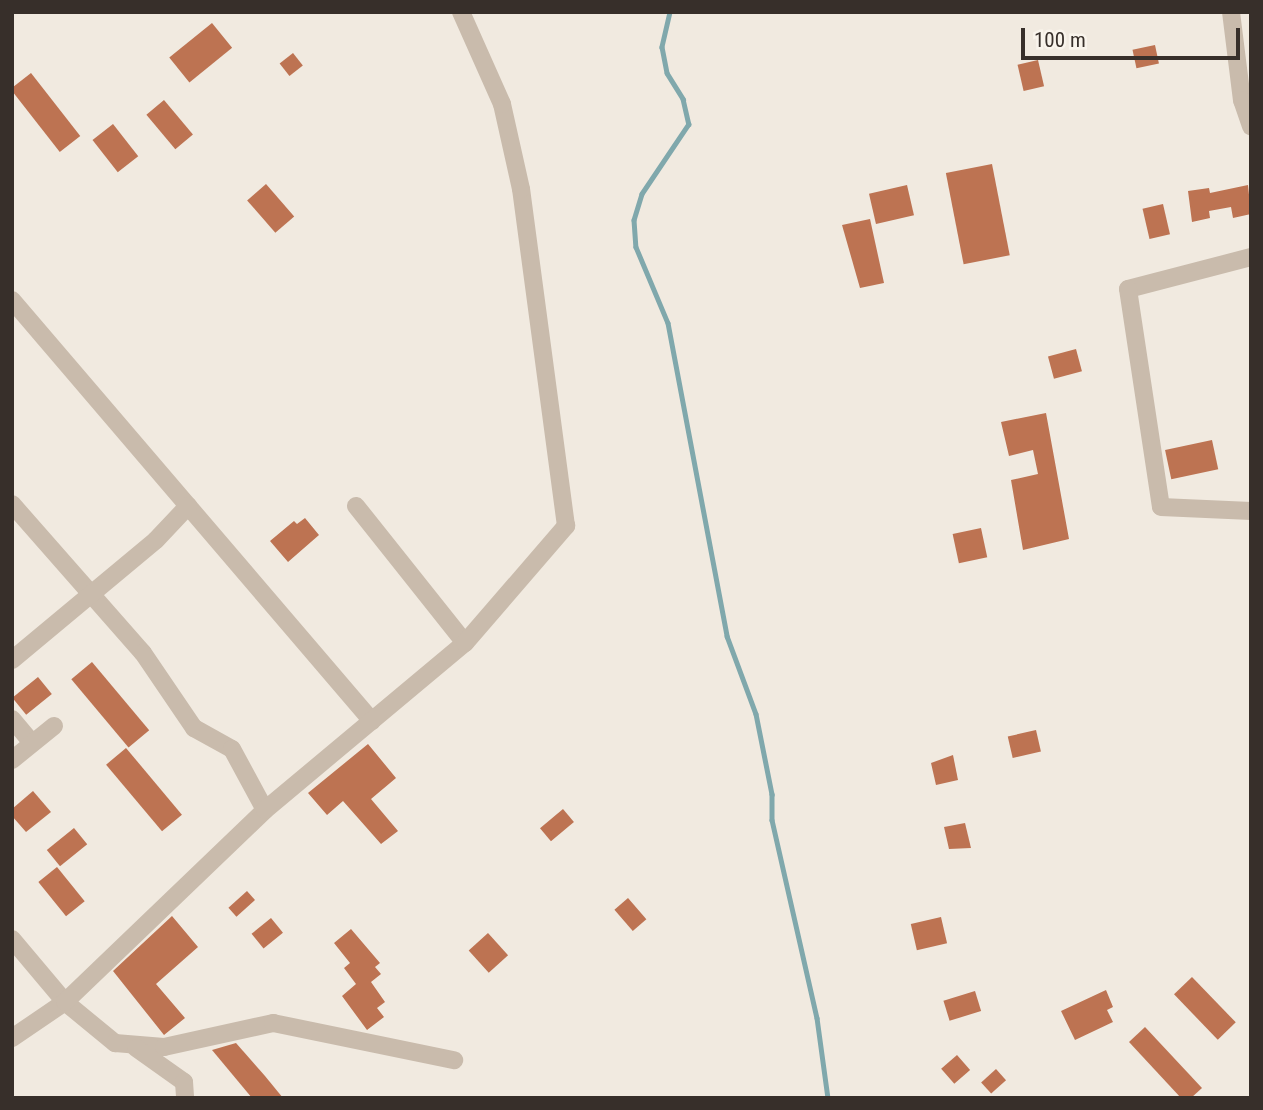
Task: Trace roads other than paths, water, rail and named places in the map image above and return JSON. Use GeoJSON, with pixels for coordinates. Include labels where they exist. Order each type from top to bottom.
{"type":"FeatureCollection","features":[{"type":"Feature","properties":{"kind":"street"},"geometry":{"type":"LineString","coordinates":[[12,1038],[65,1002],[265,810],[465,643],[566,526],[521,189],[502,104],[461,12]]}},
{"type":"Feature","properties":{"kind":"street"},"geometry":{"type":"LineString","coordinates":[[1231,12],[1242,100],[1251,126]]}},
{"type":"Feature","properties":{"kind":"street"},"geometry":{"type":"LineString","coordinates":[[1251,257],[1128,289],[1161,507],[1251,511]]}},
{"type":"Feature","properties":{"kind":"street"},"geometry":{"type":"LineString","coordinates":[[12,300],[372,720]]}},
{"type":"Feature","properties":{"kind":"street"},"geometry":{"type":"LineString","coordinates":[[12,504],[143,653],[194,728],[232,749],[265,810]]}},
{"type":"Feature","properties":{"kind":"street"},"geometry":{"type":"LineString","coordinates":[[12,660],[156,540],[188,506]]}},
{"type":"Feature","properties":{"kind":"street"},"geometry":{"type":"LineString","coordinates":[[356,506],[465,643]]}},
{"type":"Feature","properties":{"kind":"street"},"geometry":{"type":"LineString","coordinates":[[12,719],[32,743]]}},
{"type":"Feature","properties":{"kind":"street"},"geometry":{"type":"LineString","coordinates":[[12,760],[54,726]]}},
{"type":"Feature","properties":{"kind":"street"},"geometry":{"type":"LineString","coordinates":[[12,939],[65,1002],[115,1043],[136,1048],[164,1047],[273,1023],[454,1060]]}},
{"type":"Feature","properties":{"kind":"street"},"geometry":{"type":"LineString","coordinates":[[136,1048],[172,1070],[184,1082],[186,1098]]}},
{"type":"Feature","properties":{"kind":"waterway"},"geometry":{"type":"LineString","coordinates":[[670,12],[662,47],[667,73],[683,99],[689,124],[642,194],[634,220],[636,247],[668,323],[727,636],[756,714],[772,794],[772,820],[817,1018],[828,1098]]}}]}
